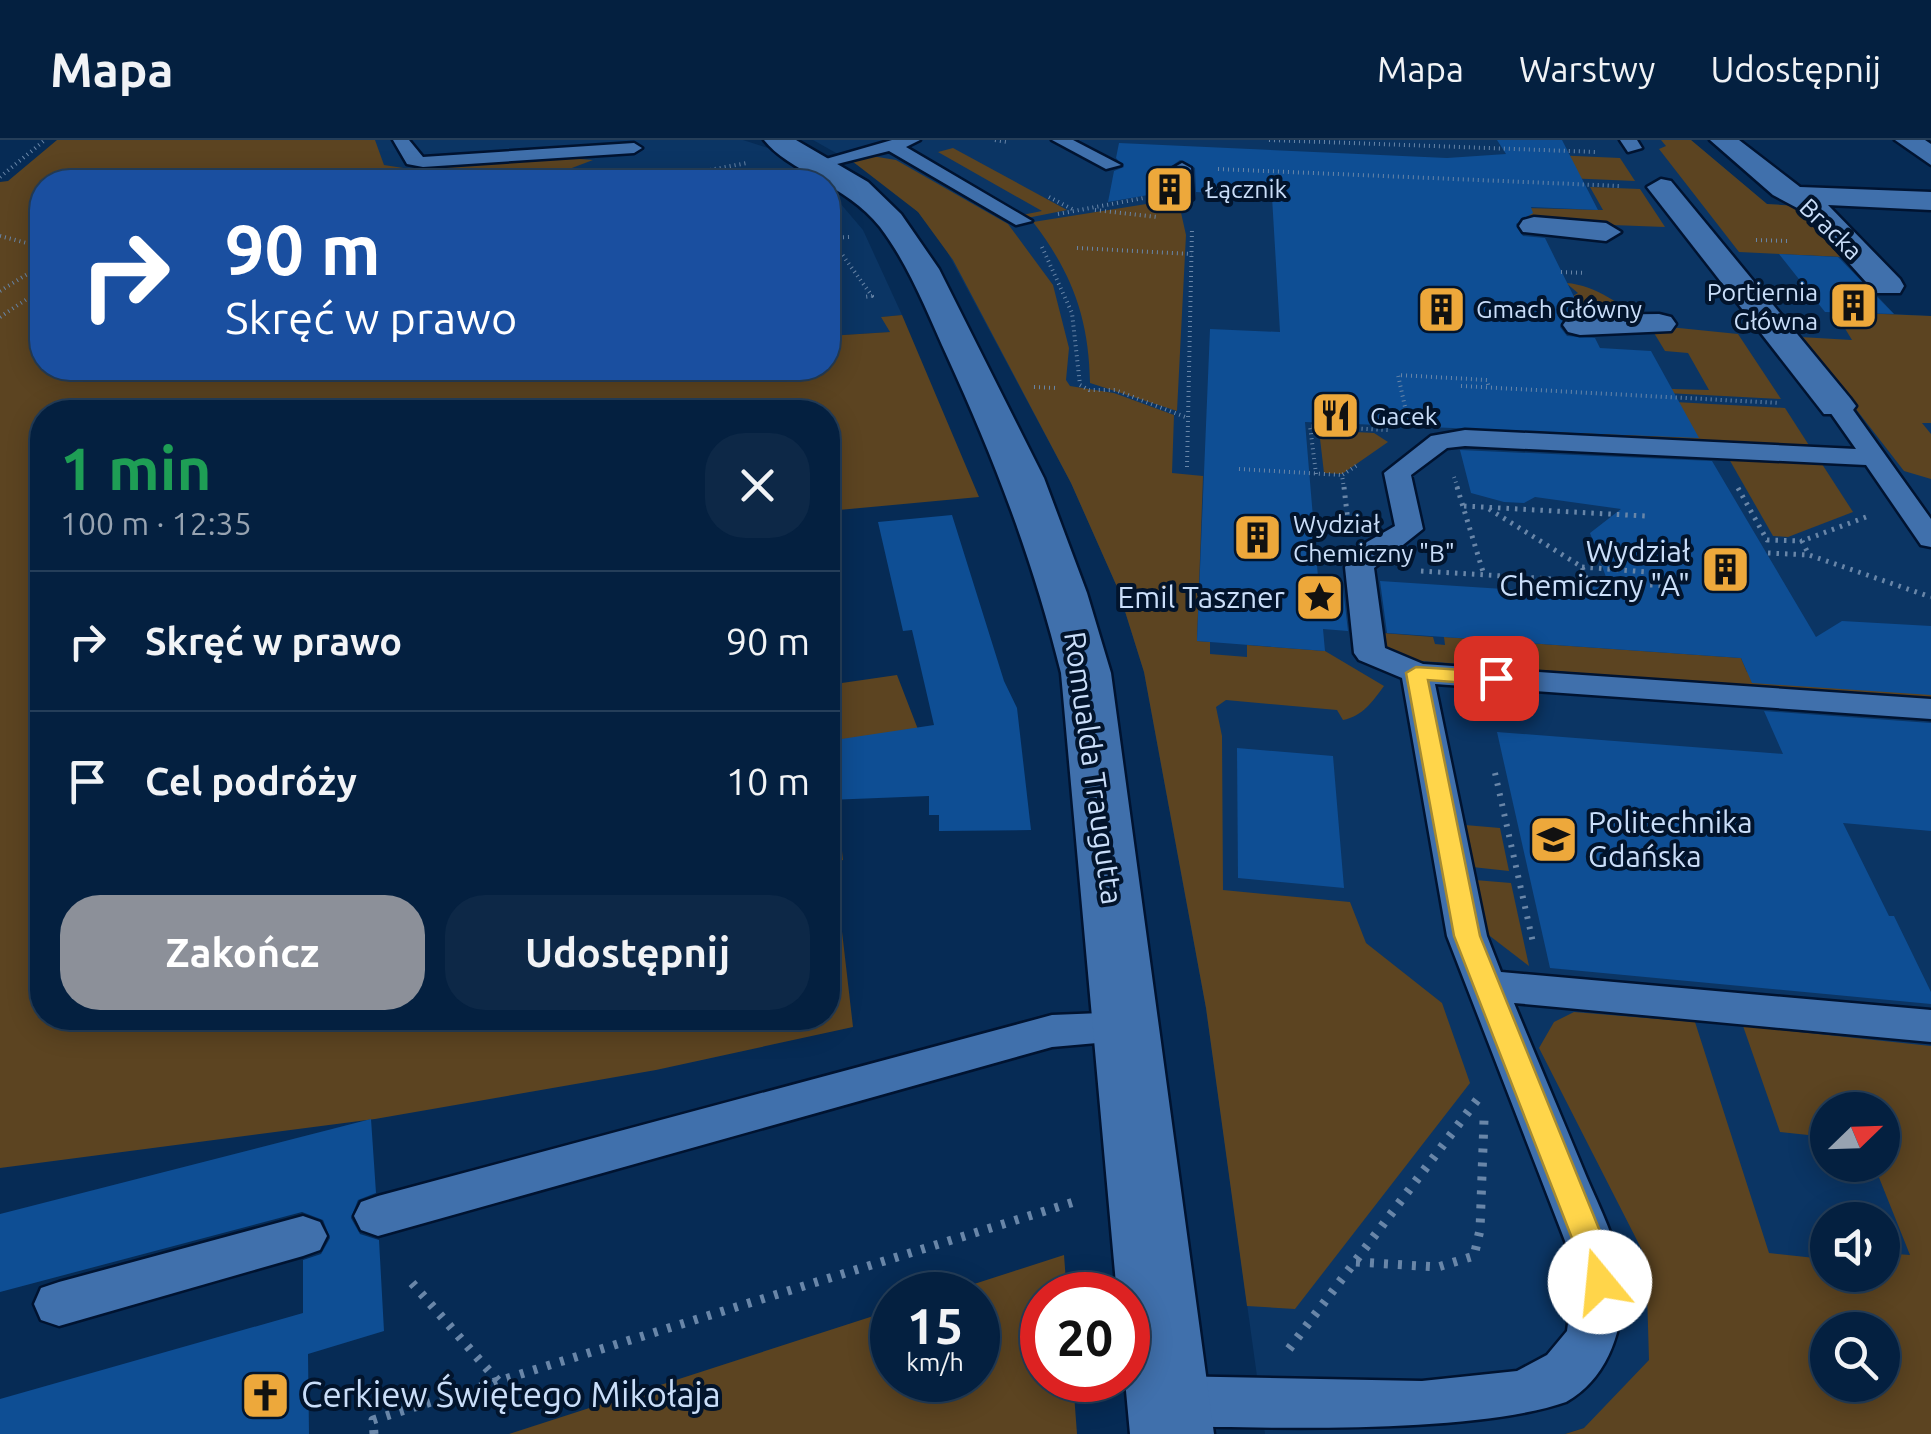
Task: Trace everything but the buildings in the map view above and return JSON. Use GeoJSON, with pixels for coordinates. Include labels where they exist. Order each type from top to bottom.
{"type":"FeatureCollection","features":[{"type":"Feature","properties":{"kind":"street","name":"Bracka"},"geometry":{"type":"LineString","coordinates":[[1723,140],[1810,204],[1891,286]]}},
{"type":"Feature","properties":{"kind":"street"},"geometry":{"type":"LineString","coordinates":[[1908,140],[1931,157]]}},
{"type":"Feature","properties":{"kind":"street","name":"Romualda Traugutta"},"geometry":{"type":"LineString","coordinates":[[766,152],[821,163],[830,170]]}},
{"type":"Feature","properties":{"kind":"street","name":"Romualda Traugutta"},"geometry":{"type":"LineString","coordinates":[[840,178],[882,212],[922,268],[1023,478],[1064,593],[1086,672],[1170,1418]]}},
{"type":"Feature","properties":{"kind":"street"},"geometry":{"type":"LineString","coordinates":[[1661,187],[1839,409]]}},
{"type":"Feature","properties":{"kind":"street"},"geometry":{"type":"LineString","coordinates":[[1795,195],[1931,201]]}},
{"type":"Feature","properties":{"kind":"street"},"geometry":{"type":"LineString","coordinates":[[1534,226],[1606,232]]}},
{"type":"Feature","properties":{"kind":"street"},"geometry":{"type":"LineString","coordinates":[[1580,324],[1659,324]]}},
{"type":"Feature","properties":{"kind":"lane"},"geometry":{"type":"LineString","coordinates":[[402,140],[413,160],[422,162],[634,148]]}},
{"type":"Feature","properties":{"kind":"lane"},"geometry":{"type":"LineString","coordinates":[[821,163],[912,140]]}},
{"type":"Feature","properties":{"kind":"lane"},"geometry":{"type":"LineString","coordinates":[[1067,143],[1094,140]]}},
{"type":"Feature","properties":{"kind":"lane"},"geometry":{"type":"LineString","coordinates":[[1067,143],[1112,165]]}},
{"type":"Feature","properties":{"kind":"lane"},"geometry":{"type":"LineString","coordinates":[[893,146],[1024,221]]}},
{"type":"Feature","properties":{"kind":"lane"},"geometry":{"type":"LineString","coordinates":[[1182,168],[1184,199]]}},
{"type":"Feature","properties":{"kind":"lane"},"geometry":{"type":"LineString","coordinates":[[1839,409],[1931,539]]}},
{"type":"Feature","properties":{"kind":"lane"},"geometry":{"type":"LineString","coordinates":[[1874,458],[1466,438],[1440,442],[1397,473],[1409,529],[1377,548],[1359,567],[1370,653],[1416,673],[1931,709]]}},
{"type":"Feature","properties":{"kind":"lane"},"geometry":{"type":"LineString","coordinates":[[1898,493],[1931,487]]}},
{"type":"Feature","properties":{"kind":"lane"},"geometry":{"type":"LineString","coordinates":[[1170,1418],[1339,1404],[1502,1399],[1547,1385],[1583,1350],[1599,1324],[1600,1282],[1596,1264],[1467,936],[1416,673]]}},
{"type":"Feature","properties":{"kind":"lane"},"geometry":{"type":"LineString","coordinates":[[1484,985],[1931,1026]]}},
{"type":"Feature","properties":{"kind":"lane"},"geometry":{"type":"LineString","coordinates":[[378,1216],[1052,1031],[1128,1028]]}},
{"type":"Feature","properties":{"kind":"lane"},"geometry":{"type":"LineString","coordinates":[[59,1304],[303,1236]]}},
{"type":"Feature","properties":{"kind":"path"},"geometry":{"type":"LineString","coordinates":[[0,177],[45,140]]}},
{"type":"Feature","properties":{"kind":"path"},"geometry":{"type":"LineString","coordinates":[[995,140],[1007,142]]}},
{"type":"Feature","properties":{"kind":"path"},"geometry":{"type":"LineString","coordinates":[[1269,140],[1638,154],[1631,144]]}},
{"type":"Feature","properties":{"kind":"path"},"geometry":{"type":"LineString","coordinates":[[692,170],[766,152]]}},
{"type":"Feature","properties":{"kind":"path"},"geometry":{"type":"LineString","coordinates":[[1383,168],[1386,176]]}},
{"type":"Feature","properties":{"kind":"path"},"geometry":{"type":"LineString","coordinates":[[1220,169],[1435,181],[1661,187]]}},
{"type":"Feature","properties":{"kind":"path"},"geometry":{"type":"LineString","coordinates":[[1070,212],[1153,196]]}},
{"type":"Feature","properties":{"kind":"path"},"geometry":{"type":"LineString","coordinates":[[1184,199],[1192,223],[1186,467]]}},
{"type":"Feature","properties":{"kind":"path"},"geometry":{"type":"LineString","coordinates":[[1087,208],[1192,223]]}},
{"type":"Feature","properties":{"kind":"path"},"geometry":{"type":"LineString","coordinates":[[1024,221],[1063,277],[1072,302],[1080,339],[1080,385],[1089,390],[1115,390],[1188,418]]}},
{"type":"Feature","properties":{"kind":"path"},"geometry":{"type":"LineString","coordinates":[[0,236],[30,241]]}},
{"type":"Feature","properties":{"kind":"path"},"geometry":{"type":"LineString","coordinates":[[840,237],[854,236]]}},
{"type":"Feature","properties":{"kind":"path"},"geometry":{"type":"LineString","coordinates":[[1077,248],[1192,254]]}},
{"type":"Feature","properties":{"kind":"path"},"geometry":{"type":"LineString","coordinates":[[840,253],[872,296],[863,297]]}},
{"type":"Feature","properties":{"kind":"path"},"geometry":{"type":"LineString","coordinates":[[0,291],[30,273]]}},
{"type":"Feature","properties":{"kind":"path"},"geometry":{"type":"LineString","coordinates":[[0,317],[30,297]]}},
{"type":"Feature","properties":{"kind":"path"},"geometry":{"type":"LineString","coordinates":[[1461,386],[1784,403]]}},
{"type":"Feature","properties":{"kind":"path"},"geometry":{"type":"LineString","coordinates":[[1034,387],[1057,388]]}},
{"type":"Feature","properties":{"kind":"path"},"geometry":{"type":"LineString","coordinates":[[1316,474],[1310,426],[1396,430]]}},
{"type":"Feature","properties":{"kind":"path"},"geometry":{"type":"LineString","coordinates":[[1239,470],[1342,475]]}},
{"type":"Feature","properties":{"kind":"path"},"geometry":{"type":"LineString","coordinates":[[1453,473],[1484,575]]}},
{"type":"Feature","properties":{"kind":"path"},"geometry":{"type":"LineString","coordinates":[[1729,473],[1767,540],[1802,542],[1898,493]]}},
{"type":"Feature","properties":{"kind":"path"},"geometry":{"type":"LineString","coordinates":[[1464,506],[1515,505],[1645,516]]}},
{"type":"Feature","properties":{"kind":"path"},"geometry":{"type":"LineString","coordinates":[[1485,507],[1582,568],[1647,572]]}},
{"type":"Feature","properties":{"kind":"path"},"geometry":{"type":"LineString","coordinates":[[1802,542],[1810,556]]}},
{"type":"Feature","properties":{"kind":"path"},"geometry":{"type":"LineString","coordinates":[[1768,553],[1810,556],[1931,597]]}},
{"type":"Feature","properties":{"kind":"path"},"geometry":{"type":"LineString","coordinates":[[1359,567],[1684,587]]}},
{"type":"Feature","properties":{"kind":"path"},"geometry":{"type":"LineString","coordinates":[[1582,568],[1587,581]]}},
{"type":"Feature","properties":{"kind":"path"},"geometry":{"type":"LineString","coordinates":[[1481,772],[1506,774]]}},
{"type":"Feature","properties":{"kind":"path"},"geometry":{"type":"LineString","coordinates":[[1495,773],[1544,990]]}},
{"type":"Feature","properties":{"kind":"path"},"geometry":{"type":"LineString","coordinates":[[1504,876],[1518,877]]}},
{"type":"Feature","properties":{"kind":"path"},"geometry":{"type":"LineString","coordinates":[[1282,1358],[1485,1088],[1480,1230],[1474,1256],[1438,1267],[1356,1262]]}},
{"type":"Feature","properties":{"kind":"path"},"geometry":{"type":"LineString","coordinates":[[374,1434],[373,1420],[1074,1202]]}},
{"type":"Feature","properties":{"kind":"path"},"geometry":{"type":"LineString","coordinates":[[412,1283],[498,1381]]}},
{"type":"Feature","properties":{"kind":"shaded area"},"geometry":{"type":"Polygon","coordinates":[[[57,140],[375,140],[384,165],[410,169],[566,158],[593,160],[567,170],[30,170],[30,380],[840,380],[840,335],[890,332],[881,317],[902,315],[979,497],[840,510],[840,400],[30,400],[30,1030],[839,1030],[656,1070],[375,1119],[0,1168],[0,182],[8,181],[57,140]]]}},
{"type":"Feature","properties":{"kind":"shaded area"},"geometry":{"type":"Polygon","coordinates":[[[301,140],[743,140],[771,149],[796,170],[307,170],[301,140]]]}},
{"type":"Feature","properties":{"kind":"shaded area","name":"Politechnika Gdańska"},"geometry":{"type":"Polygon","coordinates":[[[813,140],[1691,140],[1767,204],[1797,206],[1894,314],[1931,316],[1931,1434],[1646,1408],[1565,1434],[1265,1434],[1206,1008],[1144,672],[1118,589],[1071,483],[943,244],[918,212],[877,176],[813,140]]]}},
{"type":"Feature","properties":{"kind":"shaded area"},"geometry":{"type":"Polygon","coordinates":[[[1661,140],[1691,140],[1767,204],[1797,206],[1843,257],[1739,252],[1659,149],[1666,146],[1661,140]]]}},
{"type":"Feature","properties":{"kind":"shaded area"},"geometry":{"type":"Polygon","coordinates":[[[953,148],[1067,210],[1027,218],[1022,215],[1042,211],[938,152],[953,148]]]}},
{"type":"Feature","properties":{"kind":"shaded area"},"geometry":{"type":"Polygon","coordinates":[[[1553,155],[1620,158],[1635,181],[1565,178],[1553,155]]]}},
{"type":"Feature","properties":{"kind":"shaded area"},"geometry":{"type":"Polygon","coordinates":[[[872,156],[896,160],[1008,224],[1053,285],[1069,348],[1066,380],[1070,386],[1114,393],[1174,415],[1172,473],[1203,476],[1197,641],[1210,642],[1210,654],[1247,657],[1247,645],[1325,651],[1384,686],[1362,712],[1343,720],[1337,710],[1226,700],[1216,707],[1222,736],[1223,890],[1350,902],[1366,943],[1442,1003],[1470,1083],[1295,1309],[1247,1306],[1206,1008],[1144,672],[1118,589],[1071,483],[953,260],[918,212],[852,161],[872,156]]]}},
{"type":"Feature","properties":{"kind":"shaded area"},"geometry":{"type":"Polygon","coordinates":[[[1590,187],[1640,189],[1665,227],[1532,222],[1525,208],[1603,210],[1590,187]]]}},
{"type":"Feature","properties":{"kind":"shaded area"},"geometry":{"type":"Polygon","coordinates":[[[1178,199],[1186,235],[1177,411],[1090,383],[1086,338],[1076,297],[1033,222],[1178,199]]]}},
{"type":"Feature","properties":{"kind":"shaded area"},"geometry":{"type":"Polygon","coordinates":[[[840,203],[863,230],[902,315],[882,317],[891,332],[840,335],[840,203]]]}},
{"type":"Feature","properties":{"kind":"shaded area"},"geometry":{"type":"Polygon","coordinates":[[[1566,283],[1598,292],[1648,319],[1578,319],[1568,299],[1578,293],[1566,283]]]}},
{"type":"Feature","properties":{"kind":"shaded area"},"geometry":{"type":"Polygon","coordinates":[[[1835,312],[1931,316],[1931,423],[1922,423],[1931,434],[1931,479],[1904,471],[1800,337],[1852,340],[1835,312]]]}},
{"type":"Feature","properties":{"kind":"shaded area"},"geometry":{"type":"Polygon","coordinates":[[[1651,328],[1738,334],[1781,399],[1496,384],[1709,390],[1688,353],[1665,351],[1651,328]]]}},
{"type":"Feature","properties":{"kind":"shaded area"},"geometry":{"type":"Polygon","coordinates":[[[1529,394],[1785,408],[1812,450],[1529,433],[1520,427],[1529,394]]]}},
{"type":"Feature","properties":{"kind":"shaded area"},"geometry":{"type":"Polygon","coordinates":[[[1319,430],[1374,433],[1388,442],[1342,474],[1324,473],[1319,430]]]}},
{"type":"Feature","properties":{"kind":"shaded area"},"geometry":{"type":"Polygon","coordinates":[[[1729,459],[1822,464],[1853,512],[1788,537],[1773,536],[1729,459]]]}},
{"type":"Feature","properties":{"kind":"shaded area"},"geometry":{"type":"Polygon","coordinates":[[[1383,633],[1433,637],[1435,644],[1445,645],[1444,637],[1741,658],[1747,672],[1931,681],[1931,699],[1408,660],[1388,649],[1383,633]]]}},
{"type":"Feature","properties":{"kind":"shaded area"},"geometry":{"type":"Polygon","coordinates":[[[897,675],[924,745],[840,758],[840,683],[897,675]]]}},
{"type":"Feature","properties":{"kind":"shaded area"},"geometry":{"type":"Polygon","coordinates":[[[1465,825],[1500,828],[1509,871],[1472,867],[1465,825]]]}},
{"type":"Feature","properties":{"kind":"shaded area"},"geometry":{"type":"Polygon","coordinates":[[[1475,880],[1511,883],[1529,966],[1486,933],[1475,880]]]}},
{"type":"Feature","properties":{"kind":"shaded area"},"geometry":{"type":"Polygon","coordinates":[[[840,914],[853,1027],[840,1030],[840,914]]]}},
{"type":"Feature","properties":{"kind":"shaded area"},"geometry":{"type":"Polygon","coordinates":[[[1574,1012],[1695,1022],[1769,1253],[1810,1257],[1810,1292],[1900,1292],[1900,1254],[1910,1255],[1900,1230],[1900,1202],[1889,1202],[1881,1182],[1900,1182],[1900,1092],[1810,1092],[1810,1135],[1780,1132],[1743,1026],[1931,1046],[1931,1434],[1565,1434],[1584,1428],[1649,1360],[1646,1258],[1539,1048],[1554,1022],[1574,1012]]]}},
{"type":"Feature","properties":{"kind":"shaded area"},"geometry":{"type":"Polygon","coordinates":[[[1064,1255],[1065,1272],[1020,1272],[1020,1402],[1075,1402],[1077,1434],[509,1434],[870,1317],[870,1402],[1000,1402],[1000,1276],[1064,1255]]]}},
{"type":"Feature","properties":{"kind":"place","name":"Łącznik"},"geometry":{"type":"Point","coordinates":[1170,189]}},
{"type":"Feature","properties":{"kind":"place","name":"Portiernia Główna"},"geometry":{"type":"Point","coordinates":[1853,306]}},
{"type":"Feature","properties":{"kind":"place","name":"Gmach Główny"},"geometry":{"type":"Point","coordinates":[1441,309]}},
{"type":"Feature","properties":{"kind":"place","name":"Gacek"},"geometry":{"type":"Point","coordinates":[1335,416]}},
{"type":"Feature","properties":{"kind":"place","name":"Wydział Chemiczny \"B\""},"geometry":{"type":"Point","coordinates":[1258,538]}},
{"type":"Feature","properties":{"kind":"place","name":"Wydział Chemiczny \"A\""},"geometry":{"type":"Point","coordinates":[1725,569]}},
{"type":"Feature","properties":{"kind":"place","name":"Emil Taszner"},"geometry":{"type":"Point","coordinates":[1320,598]}},
{"type":"Feature","properties":{"kind":"place","name":"Politechnika Gdańska"},"geometry":{"type":"Point","coordinates":[1553,840]}},
{"type":"Feature","properties":{"kind":"place","name":"Cerkiew Świętego Mikołaja"},"geometry":{"type":"Point","coordinates":[266,1395]}},
{"type":"Feature","properties":{"kind":"route"},"geometry":{"type":"LineString","coordinates":[[1496,678],[1416,673],[1467,936],[1591,1246],[1600,1282]]}}]}
